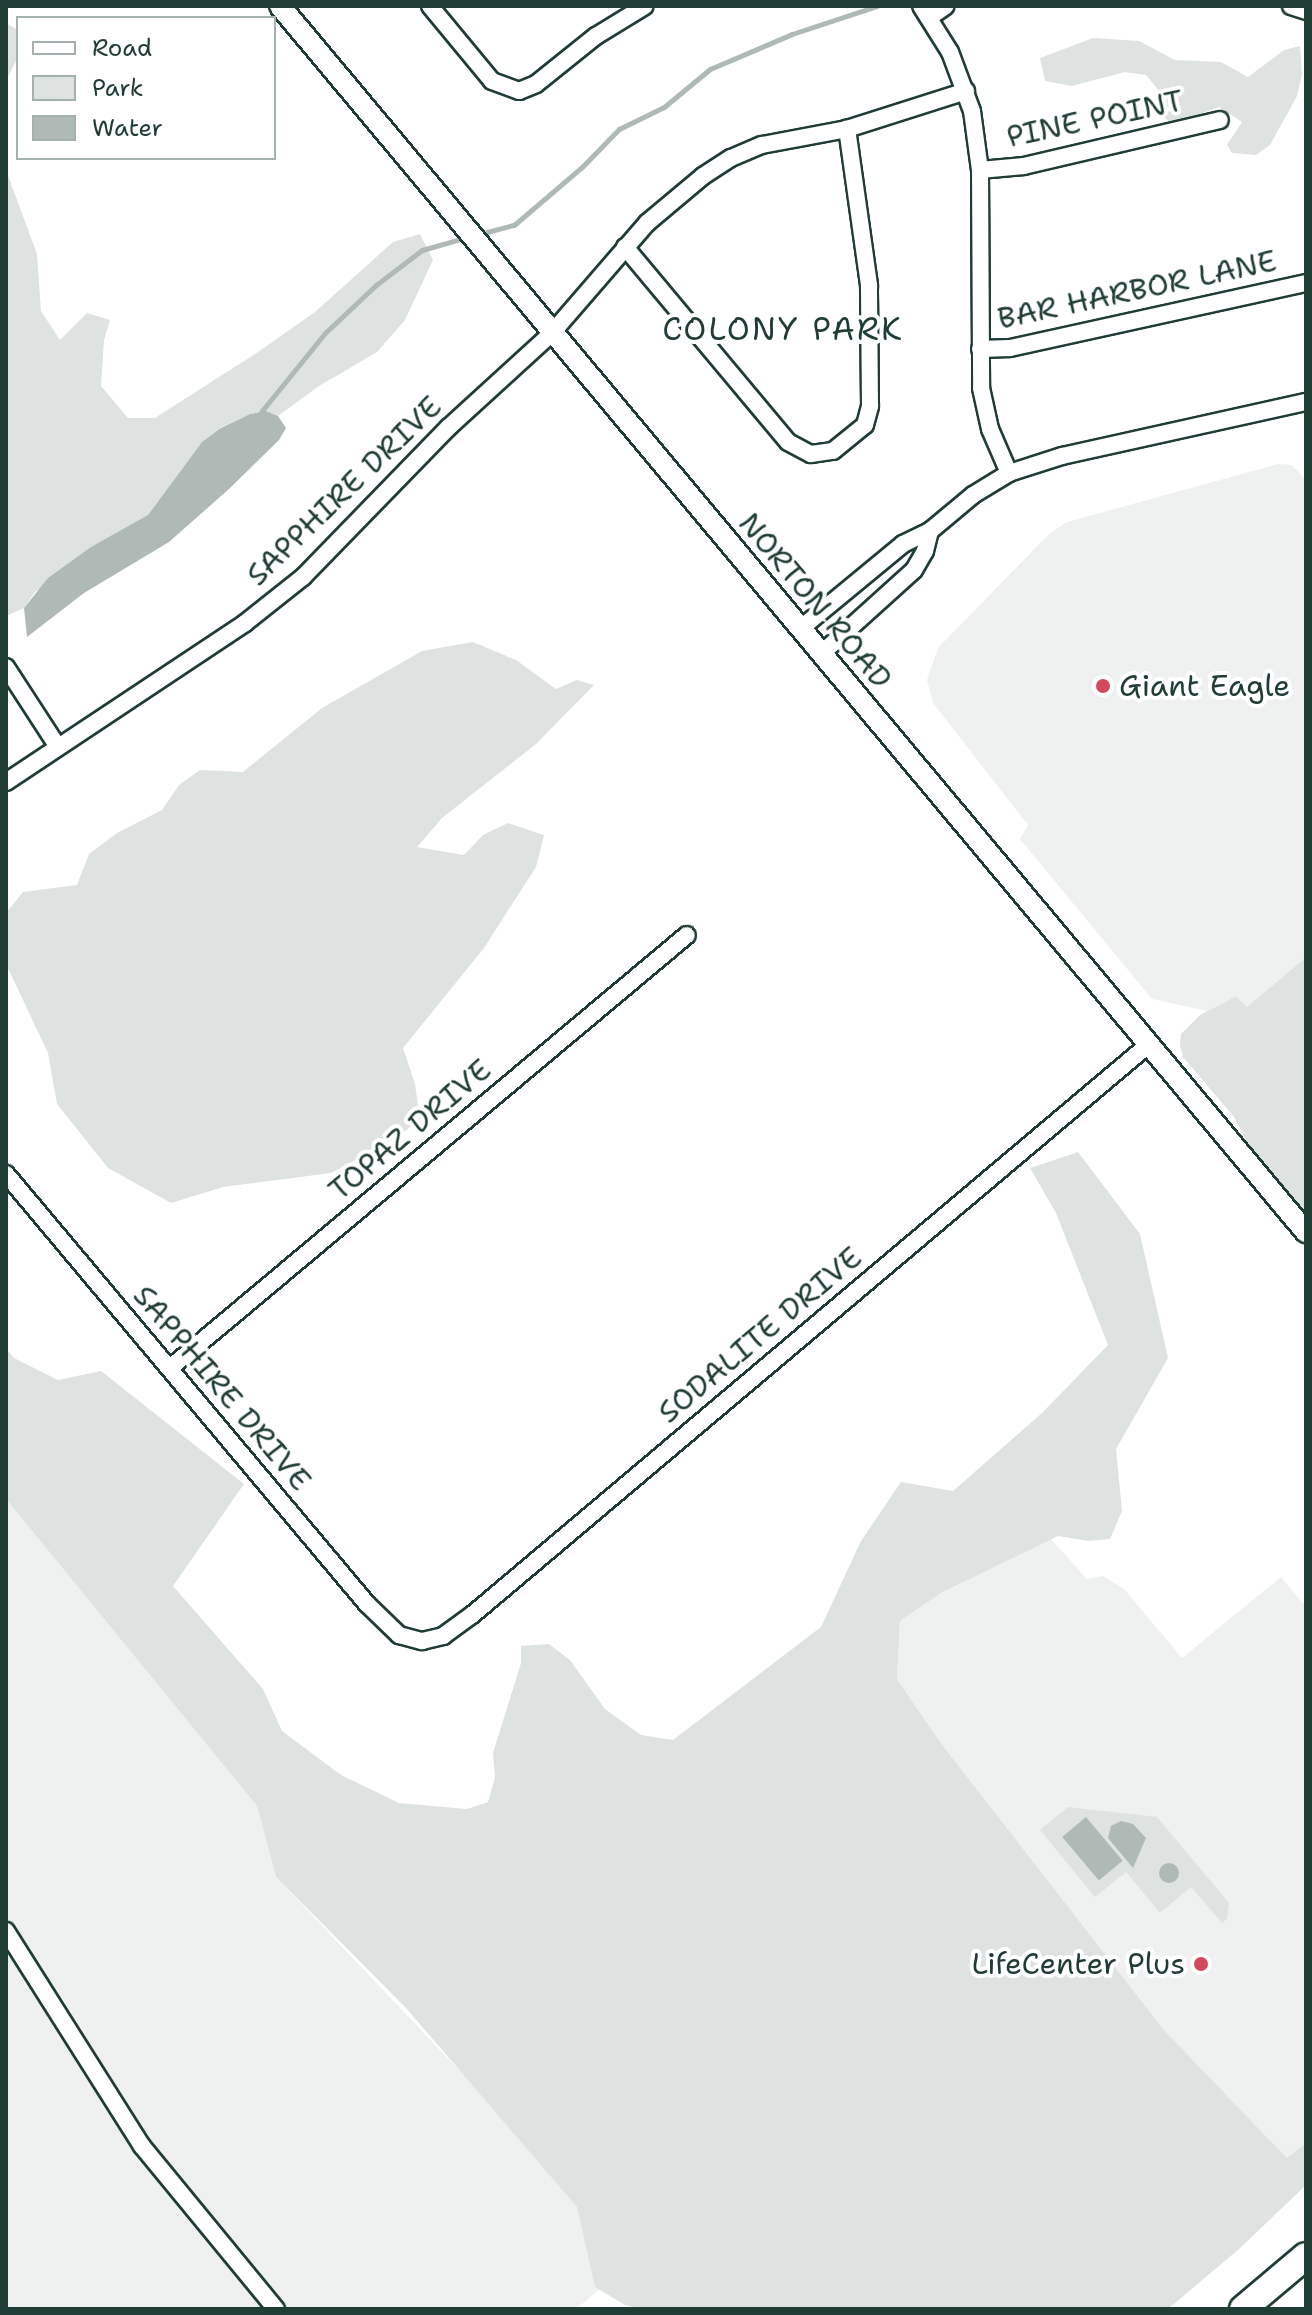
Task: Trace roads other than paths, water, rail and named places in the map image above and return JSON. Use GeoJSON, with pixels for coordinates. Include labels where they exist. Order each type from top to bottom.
{"type":"FeatureCollection","features":[{"type":"Feature","properties":{"kind":"main road"},"geometry":{"type":"LineString","coordinates":[[1243,2309],[1306,2256]]}},
{"type":"Feature","properties":{"kind":"street","name":"NORTON ROAD"},"geometry":{"type":"LineString","coordinates":[[280,6],[1306,1232]]}},
{"type":"Feature","properties":{"kind":"street"},"geometry":{"type":"LineString","coordinates":[[430,6],[485,73],[508,90],[528,89],[596,36],[645,6]]}},
{"type":"Feature","properties":{"kind":"street"},"geometry":{"type":"LineString","coordinates":[[946,6],[925,12],[950,52],[966,91],[980,170],[980,349],[985,407],[996,445],[1009,473]]}},
{"type":"Feature","properties":{"kind":"street"},"geometry":{"type":"LineString","coordinates":[[1291,6],[1306,11]]}},
{"type":"Feature","properties":{"kind":"street","name":"SAPPHIRE DRIVE"},"geometry":{"type":"LineString","coordinates":[[6,782],[245,623],[303,577],[449,427],[552,333],[647,223],[703,176],[731,158],[762,145],[847,129],[966,91]]}},
{"type":"Feature","properties":{"kind":"street","name":"PINE POINT"},"geometry":{"type":"LineString","coordinates":[[980,170],[1024,166],[1220,120]]}},
{"type":"Feature","properties":{"kind":"street"},"geometry":{"type":"LineString","coordinates":[[625,247],[788,442],[811,454],[833,451],[865,425],[870,406],[869,285],[847,129]]}},
{"type":"Feature","properties":{"kind":"street","name":"BAR HARBOR LANE"},"geometry":{"type":"LineString","coordinates":[[980,349],[1010,348],[1306,283]]}},
{"type":"Feature","properties":{"kind":"street"},"geometry":{"type":"LineString","coordinates":[[800,629],[903,544],[930,531],[973,495],[1009,473],[1062,456],[1306,402]]}},
{"type":"Feature","properties":{"kind":"street"},"geometry":{"type":"LineString","coordinates":[[821,654],[914,570],[925,551],[930,531]]}},
{"type":"Feature","properties":{"kind":"street"},"geometry":{"type":"LineString","coordinates":[[6,667],[58,747]]}},
{"type":"Feature","properties":{"kind":"street","name":"TOPAZ DRIVE"},"geometry":{"type":"LineString","coordinates":[[170,1368],[687,935]]}},
{"type":"Feature","properties":{"kind":"street","name":"SODALITE DRIVE"},"geometry":{"type":"LineString","coordinates":[[399,1635],[422,1641],[436,1639],[472,1615],[1148,1045]]}},
{"type":"Feature","properties":{"kind":"street","name":"SAPPHIRE DRIVE"},"geometry":{"type":"LineString","coordinates":[[6,1174],[367,1604],[399,1635]]}},
{"type":"Feature","properties":{"kind":"street"},"geometry":{"type":"LineString","coordinates":[[6,1931],[142,2146],[276,2309]]}},
{"type":"Feature","properties":{"kind":"water"},"geometry":{"type":"Polygon","coordinates":[[[266,411],[278,416],[286,428],[279,440],[229,489],[169,542],[84,593],[27,637],[24,608],[48,578],[91,547],[148,515],[202,442],[219,429],[250,414],[266,411]]]}},
{"type":"Feature","properties":{"kind":"water"},"geometry":{"type":"Polygon","coordinates":[[[1086,1817],[1123,1861],[1099,1881],[1062,1837],[1086,1817]]]}},
{"type":"Feature","properties":{"kind":"water"},"geometry":{"type":"Polygon","coordinates":[[[1121,1821],[1133,1824],[1146,1838],[1133,1868],[1108,1838],[1111,1826],[1121,1821]]]}},
{"type":"Feature","properties":{"kind":"water"},"geometry":{"type":"Polygon","coordinates":[[[1169,1863],[1176,1866],[1179,1873],[1176,1880],[1169,1883],[1162,1880],[1159,1873],[1162,1866],[1169,1863]]]}},
{"type":"Feature","properties":{"kind":"waterway"},"geometry":{"type":"LineString","coordinates":[[487,232],[514,225],[583,166],[619,129],[664,107],[710,69],[792,34],[877,6]]}},
{"type":"Feature","properties":{"kind":"waterway"},"geometry":{"type":"LineString","coordinates":[[261,412],[325,333],[376,285],[422,250],[457,240]]}},
{"type":"Feature","properties":{"kind":"place","name":"Giant Eagle"},"geometry":{"type":"Point","coordinates":[1103,686]}},
{"type":"Feature","properties":{"kind":"place","name":"LifeCenter Plus"},"geometry":{"type":"Point","coordinates":[1201,1964]}},
{"type":"Feature","properties":{"kind":"district","name":"COLONY PARK"},"geometry":{"type":"Point","coordinates":[783,329]}}]}
